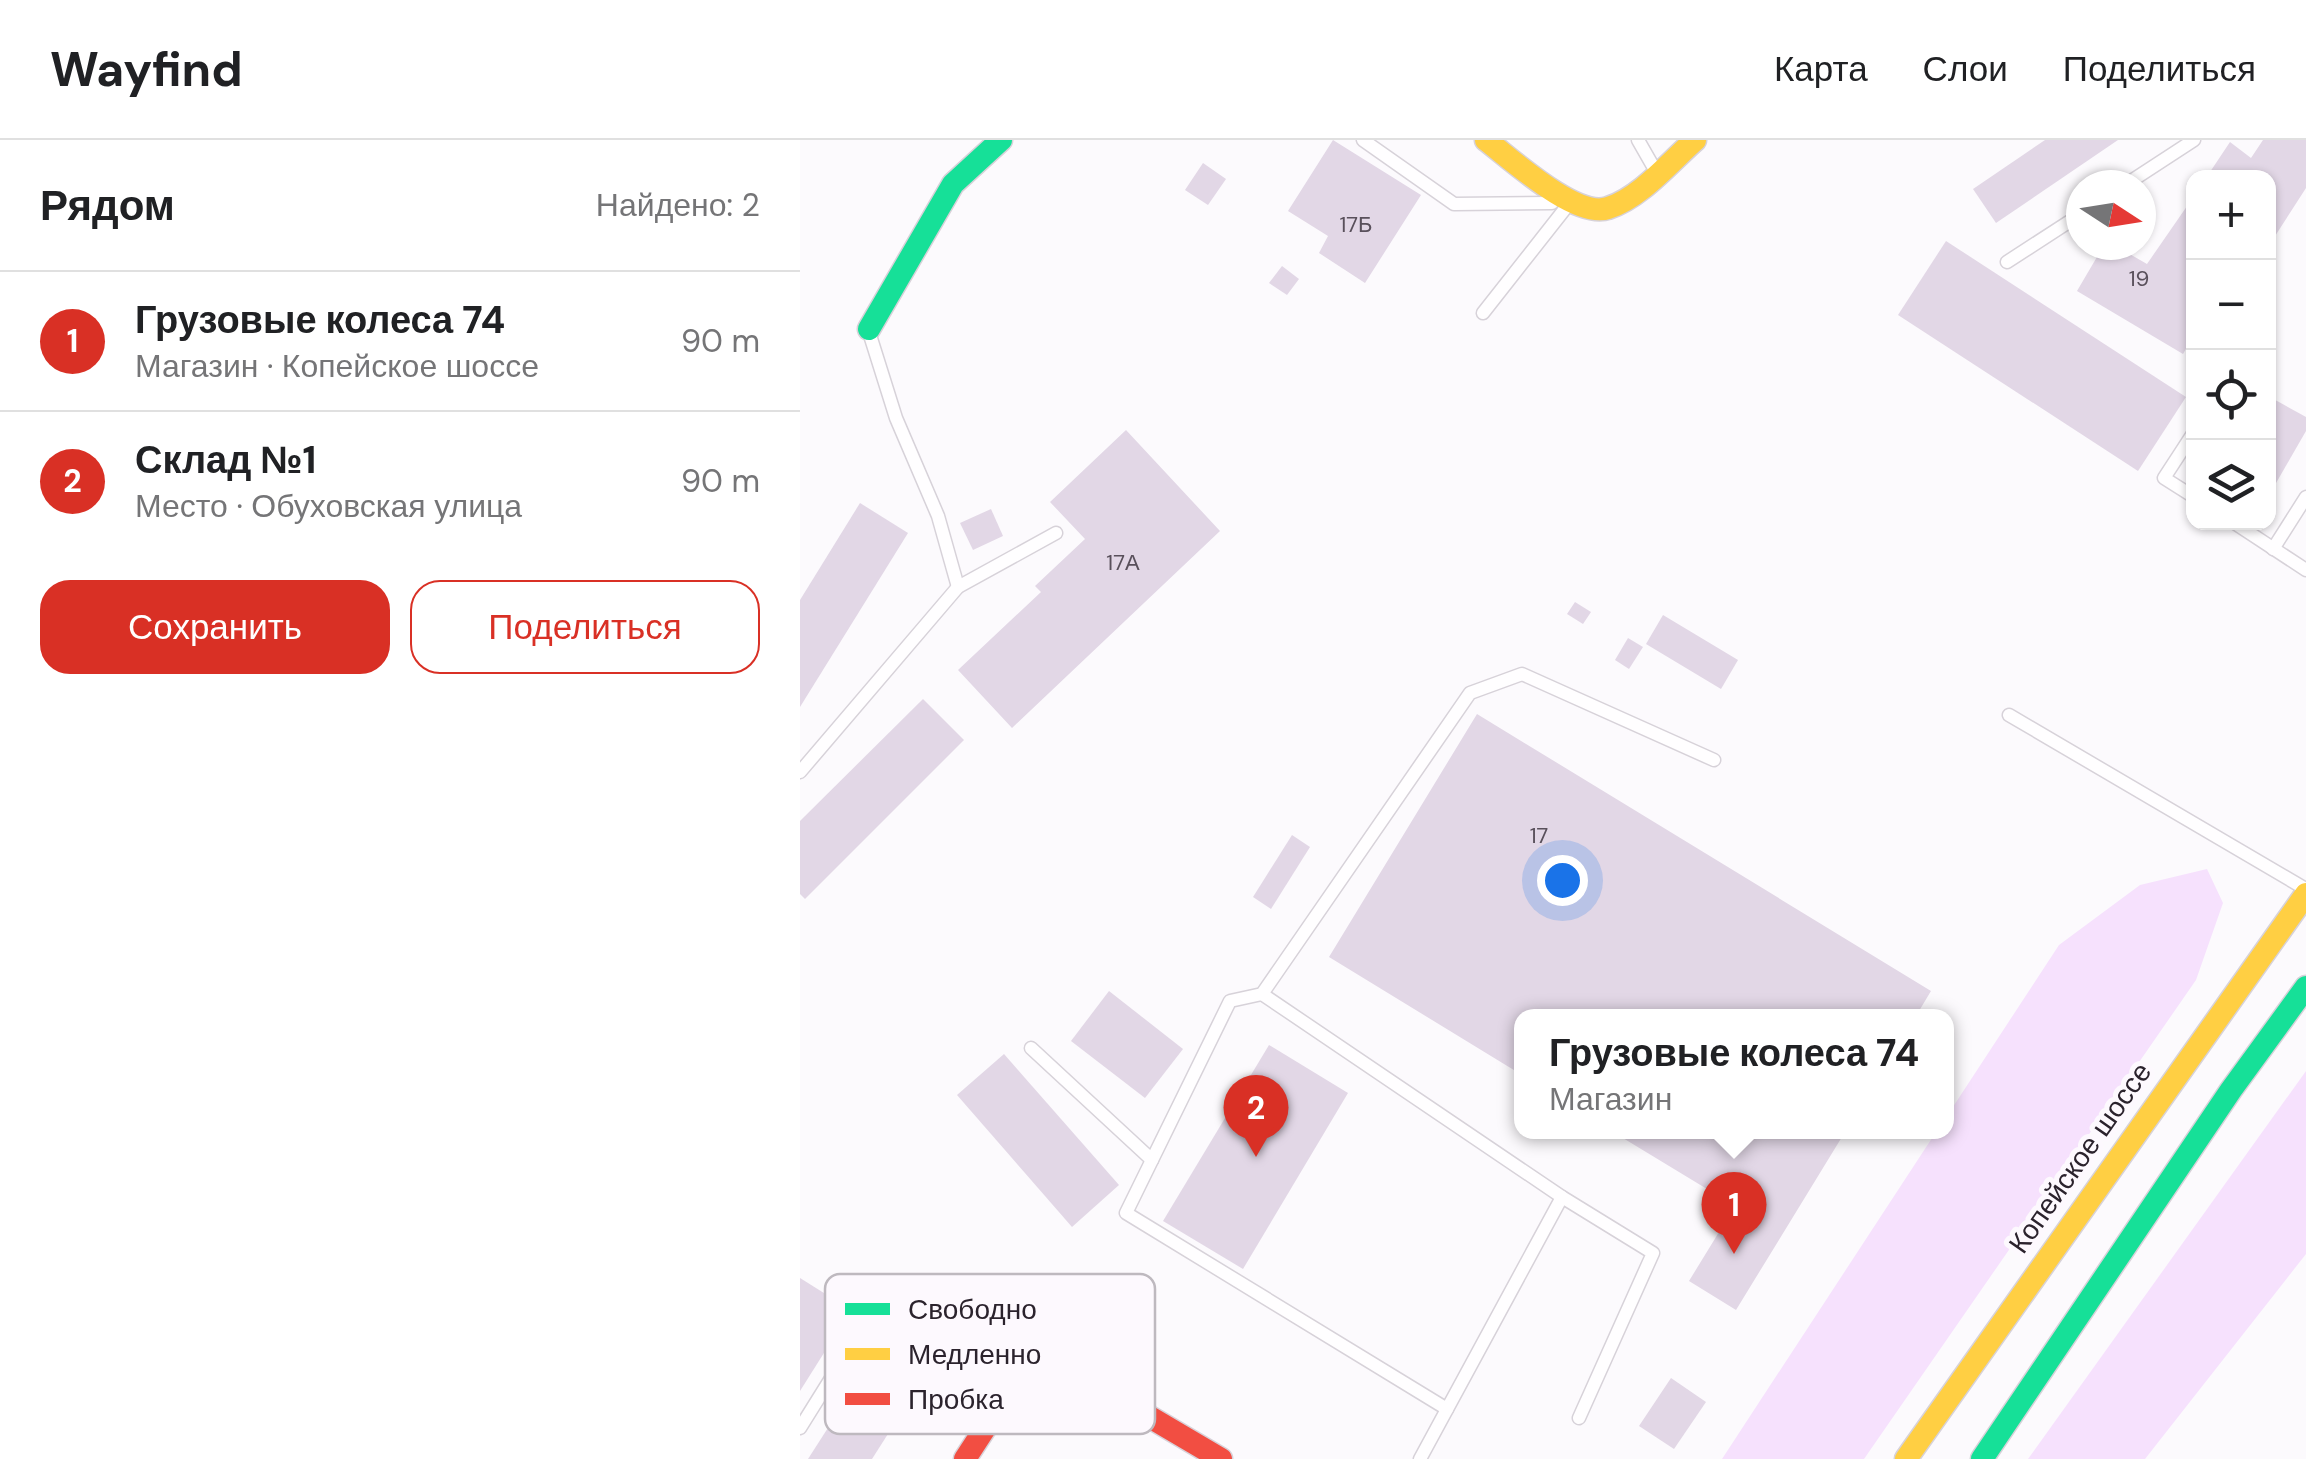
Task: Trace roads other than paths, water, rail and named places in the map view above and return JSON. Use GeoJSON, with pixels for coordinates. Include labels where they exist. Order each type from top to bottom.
{"type":"FeatureCollection","features":[{"type":"Feature","properties":{"kind":"main road"},"geometry":{"type":"LineString","coordinates":[[868,330],[952,184],[1001,140]]}},
{"type":"Feature","properties":{"kind":"main road"},"geometry":{"type":"LineString","coordinates":[[1486,140],[1570,203],[1602,211],[1621,202],[1695,140]]}},
{"type":"Feature","properties":{"kind":"main road","name":"Копейское шоссе"},"geometry":{"type":"LineString","coordinates":[[1906,1459],[2306,892]]}},
{"type":"Feature","properties":{"kind":"main road"},"geometry":{"type":"LineString","coordinates":[[1982,1459],[2231,1090],[2306,987]]}},
{"type":"Feature","properties":{"kind":"main road"},"geometry":{"type":"LineString","coordinates":[[1155,1420],[1221,1459]]}},
{"type":"Feature","properties":{"kind":"main road"},"geometry":{"type":"LineString","coordinates":[[965,1459],[981,1434]]}},
{"type":"Feature","properties":{"kind":"lane"},"geometry":{"type":"LineString","coordinates":[[1363,140],[1454,204],[1570,203]]}},
{"type":"Feature","properties":{"kind":"lane"},"geometry":{"type":"LineString","coordinates":[[1638,140],[1656,172]]}},
{"type":"Feature","properties":{"kind":"lane"},"geometry":{"type":"LineString","coordinates":[[2148,170],[2194,140]]}},
{"type":"Feature","properties":{"kind":"lane"},"geometry":{"type":"LineString","coordinates":[[1483,313],[1570,203]]}},
{"type":"Feature","properties":{"kind":"lane"},"geometry":{"type":"LineString","coordinates":[[2007,262],[2066,224]]}},
{"type":"Feature","properties":{"kind":"lane"},"geometry":{"type":"LineString","coordinates":[[868,330],[896,418],[938,516],[958,587]]}},
{"type":"Feature","properties":{"kind":"lane"},"geometry":{"type":"LineString","coordinates":[[2186,444],[2164,478],[2186,492]]}},
{"type":"Feature","properties":{"kind":"lane"},"geometry":{"type":"LineString","coordinates":[[2273,548],[2306,497]]}},
{"type":"Feature","properties":{"kind":"lane"},"geometry":{"type":"LineString","coordinates":[[2245,530],[2306,570]]}},
{"type":"Feature","properties":{"kind":"lane"},"geometry":{"type":"LineString","coordinates":[[800,772],[958,587],[1056,534]]}},
{"type":"Feature","properties":{"kind":"lane"},"geometry":{"type":"LineString","coordinates":[[1447,1409],[1126,1213],[1230,1001],[1262,994],[1470,693],[1522,674],[1714,760]]}},
{"type":"Feature","properties":{"kind":"lane"},"geometry":{"type":"LineString","coordinates":[[2008,715],[2306,892]]}},
{"type":"Feature","properties":{"kind":"lane"},"geometry":{"type":"LineString","coordinates":[[1262,994],[1562,1196],[1653,1252],[1579,1418]]}},
{"type":"Feature","properties":{"kind":"lane"},"geometry":{"type":"LineString","coordinates":[[1031,1048],[1152,1160]]}},
{"type":"Feature","properties":{"kind":"lane"},"geometry":{"type":"LineString","coordinates":[[1420,1459],[1562,1196]]}},
{"type":"Feature","properties":{"kind":"lane"},"geometry":{"type":"LineString","coordinates":[[800,1428],[825,1388]]}},
{"type":"Feature","properties":{"kind":"place","name":"Склад №1"},"geometry":{"type":"Point","coordinates":[1256,1157]}},
{"type":"Feature","properties":{"kind":"place","name":"Грузовые колеса 74"},"geometry":{"type":"Point","coordinates":[1734,1254]}}]}
